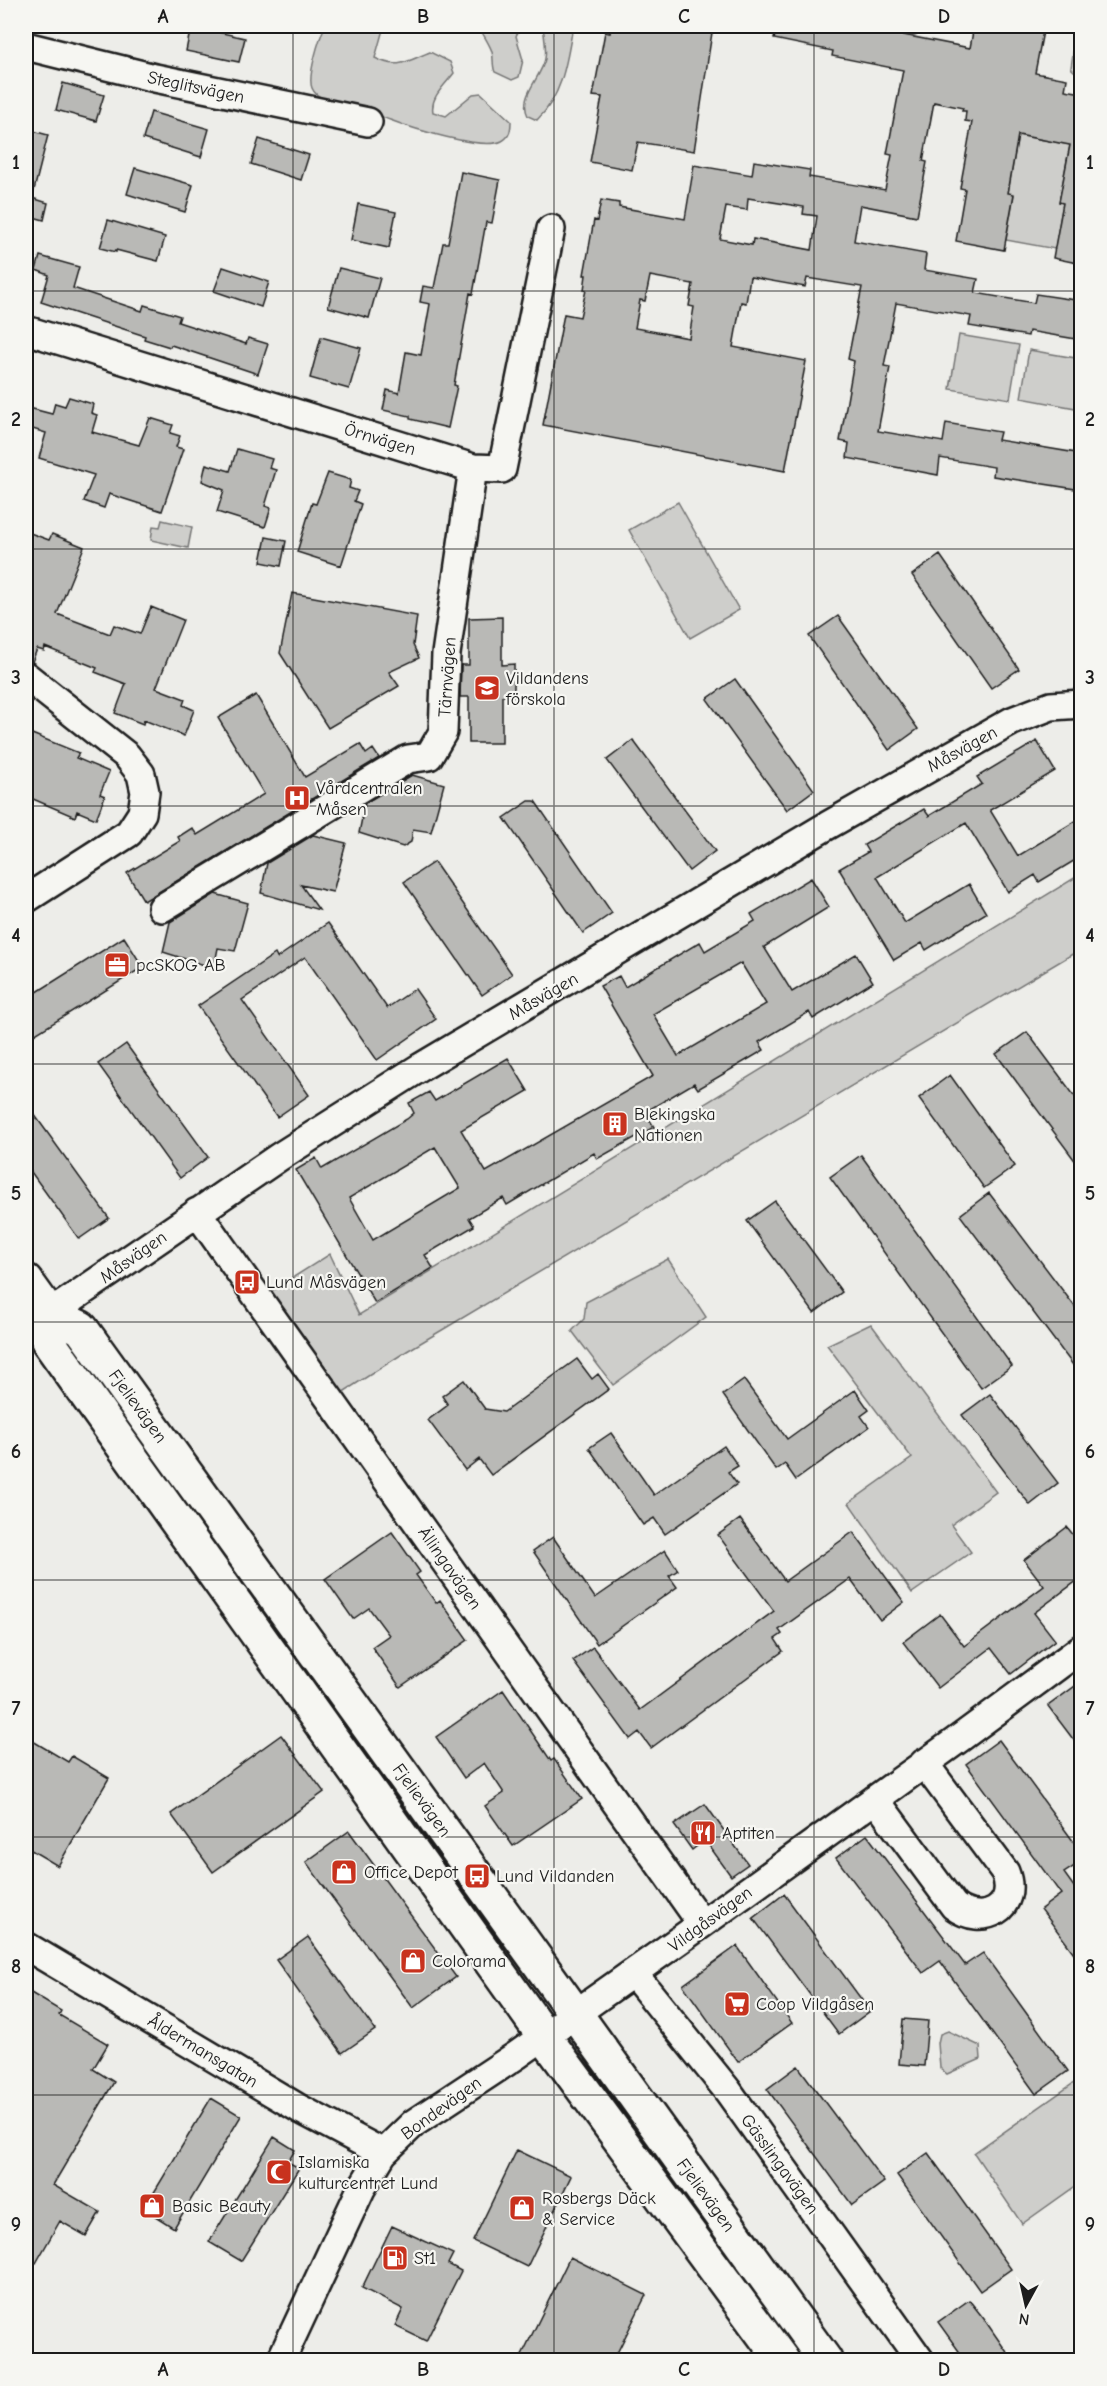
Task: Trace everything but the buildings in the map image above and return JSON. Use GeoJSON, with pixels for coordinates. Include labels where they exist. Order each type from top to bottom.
{"type":"FeatureCollection","features":[{"type":"Feature","properties":{"kind":"main road","name":"Fjelievägen"},"geometry":{"type":"LineString","coordinates":[[26,1281],[37,1321],[48,1341],[544,2036],[782,2361]]}},
{"type":"Feature","properties":{"kind":"main road","name":"Fjelievägen"},"geometry":{"type":"LineString","coordinates":[[37,1321],[81,1328],[825,2361]]}},
{"type":"Feature","properties":{"kind":"street","name":"Steglitsvägen"},"geometry":{"type":"LineString","coordinates":[[26,46],[165,81],[368,122]]}},
{"type":"Feature","properties":{"kind":"street","name":"Örnvägen"},"geometry":{"type":"LineString","coordinates":[[26,330],[473,468],[502,469],[551,229]]}},
{"type":"Feature","properties":{"kind":"street","name":"Tärnvägen"},"geometry":{"type":"LineString","coordinates":[[162,908],[408,759],[429,756],[443,732],[446,654],[473,468]]}},
{"type":"Feature","properties":{"kind":"street"},"geometry":{"type":"LineString","coordinates":[[26,676],[127,756],[141,774],[146,792],[142,813],[129,833],[26,898]]}},
{"type":"Feature","properties":{"kind":"street","name":"Måsvägen"},"geometry":{"type":"LineString","coordinates":[[37,1321],[197,1212],[421,1067],[1012,721],[1051,706],[1082,704]]}},
{"type":"Feature","properties":{"kind":"street","name":"Ällingavägen"},"geometry":{"type":"LineString","coordinates":[[197,1212],[702,1924]]}},
{"type":"Feature","properties":{"kind":"street","name":"Vildgåsvägen"},"geometry":{"type":"LineString","coordinates":[[544,2036],[1082,1648]]}},
{"type":"Feature","properties":{"kind":"street"},"geometry":{"type":"LineString","coordinates":[[875,1799],[954,1906],[970,1916],[992,1914],[1002,1905],[1008,1893],[1009,1882],[1005,1872],[924,1763]]}},
{"type":"Feature","properties":{"kind":"street","name":"Åldermansgatan"},"geometry":{"type":"LineString","coordinates":[[26,1946],[300,2109],[383,2153]]}},
{"type":"Feature","properties":{"kind":"street","name":"Gässlingavägen"},"geometry":{"type":"LineString","coordinates":[[633,1973],[728,2091],[920,2361]]}},
{"type":"Feature","properties":{"kind":"street","name":"Bondevägen"},"geometry":{"type":"LineString","coordinates":[[281,2361],[361,2189],[383,2153],[414,2123],[544,2036]]}},
{"type":"Feature","properties":{"kind":"shaded area"},"geometry":{"type":"Polygon","coordinates":[[[325,26],[384,26],[375,58],[383,62],[403,63],[430,52],[450,62],[454,73],[436,96],[433,112],[446,116],[473,94],[481,93],[511,121],[508,135],[502,141],[493,143],[464,141],[400,124],[355,105],[321,97],[312,88],[311,75],[317,47],[325,26]]]}},
{"type":"Feature","properties":{"kind":"shaded area"},"geometry":{"type":"Polygon","coordinates":[[[477,26],[521,26],[516,36],[523,60],[519,77],[512,80],[495,72],[493,55],[477,26]]]}},
{"type":"Feature","properties":{"kind":"shaded area"},"geometry":{"type":"Polygon","coordinates":[[[543,26],[573,26],[566,64],[558,88],[553,100],[537,120],[528,116],[526,101],[545,59],[543,26]]]}},
{"type":"Feature","properties":{"kind":"shaded area"},"geometry":{"type":"Polygon","coordinates":[[[1077,26],[1081,26],[1081,73],[1071,68],[1077,26]]]}},
{"type":"Feature","properties":{"kind":"shaded area"},"geometry":{"type":"Polygon","coordinates":[[[1018,135],[1070,145],[1059,202],[1063,203],[1055,249],[1006,240],[1014,195],[1008,193],[1018,135]]]}},
{"type":"Feature","properties":{"kind":"shaded area"},"geometry":{"type":"Polygon","coordinates":[[[959,335],[1019,345],[1010,399],[950,389],[959,335]]]}},
{"type":"Feature","properties":{"kind":"shaded area"},"geometry":{"type":"Polygon","coordinates":[[[1029,350],[1081,359],[1081,409],[1021,398],[1029,350]]]}},
{"type":"Feature","properties":{"kind":"shaded area"},"geometry":{"type":"Polygon","coordinates":[[[678,502],[739,610],[690,638],[629,530],[678,502]]]}},
{"type":"Feature","properties":{"kind":"shaded area"},"geometry":{"type":"Polygon","coordinates":[[[162,520],[192,527],[188,548],[151,540],[153,526],[160,527],[162,520]]]}},
{"type":"Feature","properties":{"kind":"shaded area"},"geometry":{"type":"Polygon","coordinates":[[[1081,874],[1081,949],[407,1351],[331,1400],[259,1299],[330,1254],[359,1315],[1081,874]]]}},
{"type":"Feature","properties":{"kind":"shaded area"},"geometry":{"type":"Polygon","coordinates":[[[668,1259],[706,1317],[613,1385],[572,1331],[584,1319],[586,1302],[668,1259]]]}},
{"type":"Feature","properties":{"kind":"shaded area"},"geometry":{"type":"Polygon","coordinates":[[[871,1324],[996,1492],[951,1525],[971,1552],[912,1593],[849,1503],[912,1458],[827,1345],[871,1324]]]}},
{"type":"Feature","properties":{"kind":"shaded area"},"geometry":{"type":"Polygon","coordinates":[[[948,2031],[980,2046],[981,2059],[947,2074],[940,2068],[938,2043],[940,2034],[948,2031]]]}},
{"type":"Feature","properties":{"kind":"shaded area"},"geometry":{"type":"Polygon","coordinates":[[[1081,2078],[1081,2182],[1022,2224],[974,2153],[1081,2078]]]}},
{"type":"Feature","properties":{"kind":"place","name":"Vildandens förskola"},"geometry":{"type":"Point","coordinates":[487,688]}},
{"type":"Feature","properties":{"kind":"place","name":"Vårdcentralen Måsen"},"geometry":{"type":"Point","coordinates":[297,798]}},
{"type":"Feature","properties":{"kind":"place","name":"pcSKOG AB"},"geometry":{"type":"Point","coordinates":[117,965]}},
{"type":"Feature","properties":{"kind":"place","name":"Blekingska Nationen"},"geometry":{"type":"Point","coordinates":[615,1124]}},
{"type":"Feature","properties":{"kind":"place","name":"Lund Måsvägen"},"geometry":{"type":"Point","coordinates":[247,1282]}},
{"type":"Feature","properties":{"kind":"place","name":"Aptiten"},"geometry":{"type":"Point","coordinates":[703,1833]}},
{"type":"Feature","properties":{"kind":"place","name":"Office Depot"},"geometry":{"type":"Point","coordinates":[344,1872]}},
{"type":"Feature","properties":{"kind":"place","name":"Lund Vildanden"},"geometry":{"type":"Point","coordinates":[477,1876]}},
{"type":"Feature","properties":{"kind":"place","name":"Colorama"},"geometry":{"type":"Point","coordinates":[413,1961]}},
{"type":"Feature","properties":{"kind":"place","name":"Coop Vildgåsen"},"geometry":{"type":"Point","coordinates":[737,2004]}},
{"type":"Feature","properties":{"kind":"place","name":"Islamiska kulturcentret Lund"},"geometry":{"type":"Point","coordinates":[279,2172]}},
{"type":"Feature","properties":{"kind":"place","name":"Basic Beauty"},"geometry":{"type":"Point","coordinates":[152,2206]}},
{"type":"Feature","properties":{"kind":"place","name":"Rosbergs Däck & Service"},"geometry":{"type":"Point","coordinates":[522,2208]}},
{"type":"Feature","properties":{"kind":"place","name":"St1"},"geometry":{"type":"Point","coordinates":[395,2258]}}]}
